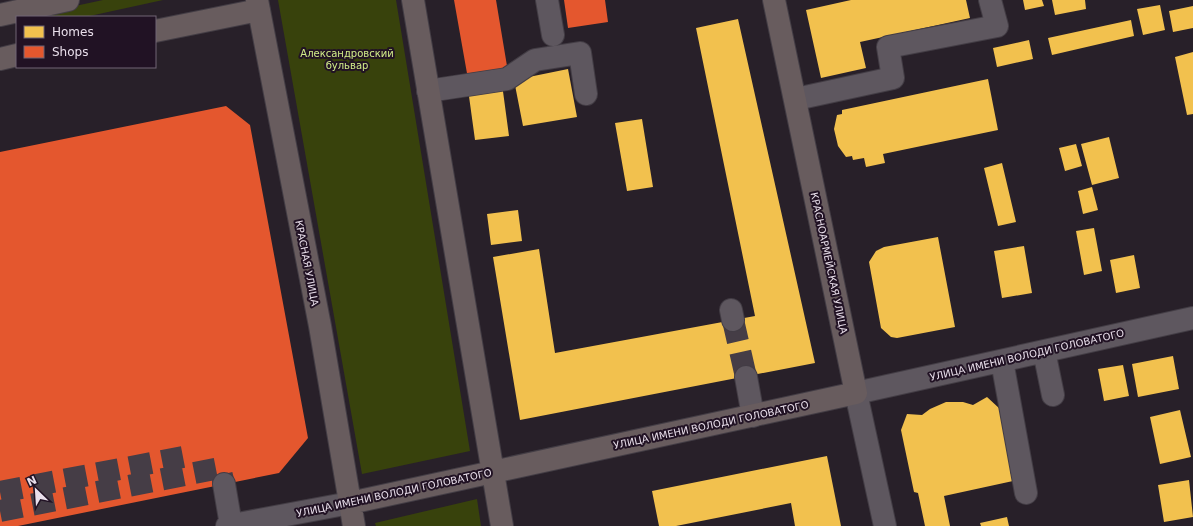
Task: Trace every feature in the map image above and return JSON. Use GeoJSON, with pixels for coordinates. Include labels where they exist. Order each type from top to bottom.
{"type":"FeatureCollection","features":[{"type":"Feature","properties":{"kind":"main road"},"geometry":{"type":"LineString","coordinates":[[0,15],[68,0]]}},
{"type":"Feature","properties":{"kind":"main road"},"geometry":{"type":"LineString","coordinates":[[413,0],[502,526]]}},
{"type":"Feature","properties":{"kind":"main road","name":"КРАСНОАРМЕЙСКАЯ УЛИЦА"},"geometry":{"type":"LineString","coordinates":[[774,0],[796,99],[856,393]]}},
{"type":"Feature","properties":{"kind":"main road"},"geometry":{"type":"LineString","coordinates":[[156,31],[258,5]]}},
{"type":"Feature","properties":{"kind":"main road","name":"КРАСНАЯ УЛИЦА"},"geometry":{"type":"LineString","coordinates":[[258,5],[320,326],[354,526]]}},
{"type":"Feature","properties":{"kind":"main road"},"geometry":{"type":"LineString","coordinates":[[0,58],[16,55]]}},
{"type":"Feature","properties":{"kind":"main road","name":"УЛИЦА ИМЕНИ ВОЛОДИ ГОЛОВАТОГО"},"geometry":{"type":"LineString","coordinates":[[350,503],[856,393]]}},
{"type":"Feature","properties":{"kind":"street"},"geometry":{"type":"LineString","coordinates":[[547,0],[553,35]]}},
{"type":"Feature","properties":{"kind":"street"},"geometry":{"type":"LineString","coordinates":[[796,99],[893,78],[888,47],[997,26],[990,0]]}},
{"type":"Feature","properties":{"kind":"street"},"geometry":{"type":"LineString","coordinates":[[428,91],[507,79],[535,60],[580,53],[586,94]]}},
{"type":"Feature","properties":{"kind":"street","name":"УЛИЦА ИМЕНИ ВОЛОДИ ГОЛОВАТОГО"},"geometry":{"type":"LineString","coordinates":[[856,393],[1193,318]]}},
{"type":"Feature","properties":{"kind":"street"},"geometry":{"type":"LineString","coordinates":[[1044,351],[1053,395]]}},
{"type":"Feature","properties":{"kind":"street"},"geometry":{"type":"LineString","coordinates":[[1002,361],[1026,493]]}},
{"type":"Feature","properties":{"kind":"street"},"geometry":{"type":"LineString","coordinates":[[746,377],[753,416]]}},
{"type":"Feature","properties":{"kind":"street","name":"КРАСНОАРМЕЙСКАЯ УЛИЦА"},"geometry":{"type":"LineString","coordinates":[[856,393],[885,526]]}},
{"type":"Feature","properties":{"kind":"street"},"geometry":{"type":"LineString","coordinates":[[224,484],[229,526]]}},
{"type":"Feature","properties":{"kind":"street","name":"УЛИЦА ИМЕНИ ВОЛОДИ ГОЛОВАТОГО"},"geometry":{"type":"LineString","coordinates":[[229,526],[350,503]]}},
{"type":"Feature","properties":{"kind":"green space"},"geometry":{"type":"Polygon","coordinates":[[[103,0],[163,0],[90,16],[29,16],[103,0]]]}},
{"type":"Feature","properties":{"kind":"green space","name":"Александровский бульвар"},"geometry":{"type":"Polygon","coordinates":[[[278,0],[396,0],[470,451],[362,474],[278,0]]]}},
{"type":"Feature","properties":{"kind":"green space"},"geometry":{"type":"Polygon","coordinates":[[[477,499],[481,526],[376,526],[375,523],[477,499]]]}},
{"type":"Feature","properties":{"kind":"building: Homes"},"geometry":{"type":"Polygon","coordinates":[[[851,0],[966,0],[970,18],[860,42],[866,68],[821,78],[806,10],[851,0]]]}},
{"type":"Feature","properties":{"kind":"building: Homes"},"geometry":{"type":"Polygon","coordinates":[[[1023,0],[1042,0],[1044,6],[1025,10],[1023,0]]]}},
{"type":"Feature","properties":{"kind":"building: Homes"},"geometry":{"type":"Polygon","coordinates":[[[1052,0],[1085,0],[1086,9],[1055,15],[1052,0]]]}},
{"type":"Feature","properties":{"kind":"building: Homes"},"geometry":{"type":"Polygon","coordinates":[[[1160,5],[1165,30],[1143,35],[1137,9],[1160,5]]]}},
{"type":"Feature","properties":{"kind":"building: Homes"},"geometry":{"type":"Polygon","coordinates":[[[1193,6],[1193,28],[1173,32],[1169,11],[1193,6]]]}},
{"type":"Feature","properties":{"kind":"building: Homes"},"geometry":{"type":"Polygon","coordinates":[[[738,19],[815,363],[520,420],[493,257],[539,249],[555,353],[755,316],[696,28],[738,19]]]}},
{"type":"Feature","properties":{"kind":"building: Homes"},"geometry":{"type":"Polygon","coordinates":[[[1131,20],[1134,36],[1052,55],[1048,38],[1131,20]]]}},
{"type":"Feature","properties":{"kind":"building: Homes"},"geometry":{"type":"Polygon","coordinates":[[[1029,40],[1033,59],[997,67],[993,48],[1029,40]]]}},
{"type":"Feature","properties":{"kind":"building: Homes"},"geometry":{"type":"Polygon","coordinates":[[[1193,52],[1193,114],[1187,115],[1175,57],[1193,52]]]}},
{"type":"Feature","properties":{"kind":"building: Homes"},"geometry":{"type":"Polygon","coordinates":[[[568,69],[577,117],[523,126],[514,80],[568,69]]]}},
{"type":"Feature","properties":{"kind":"building: Homes"},"geometry":{"type":"Polygon","coordinates":[[[988,79],[998,130],[883,154],[885,163],[866,167],[864,158],[853,160],[852,156],[846,157],[838,146],[834,129],[837,115],[842,114],[842,110],[988,79]]]}},
{"type":"Feature","properties":{"kind":"building: Homes"},"geometry":{"type":"Polygon","coordinates":[[[502,84],[509,136],[475,140],[468,89],[502,84]]]}},
{"type":"Feature","properties":{"kind":"building: Homes"},"geometry":{"type":"Polygon","coordinates":[[[642,119],[653,187],[627,191],[615,123],[642,119]]]}},
{"type":"Feature","properties":{"kind":"building: Homes"},"geometry":{"type":"Polygon","coordinates":[[[1109,137],[1119,178],[1092,185],[1081,144],[1109,137]]]}},
{"type":"Feature","properties":{"kind":"building: Homes"},"geometry":{"type":"Polygon","coordinates":[[[1076,144],[1082,166],[1065,171],[1059,148],[1076,144]]]}},
{"type":"Feature","properties":{"kind":"building: Homes"},"geometry":{"type":"Polygon","coordinates":[[[1002,163],[1016,222],[998,226],[984,168],[1002,163]]]}},
{"type":"Feature","properties":{"kind":"building: Homes"},"geometry":{"type":"Polygon","coordinates":[[[1092,187],[1098,210],[1083,214],[1078,191],[1092,187]]]}},
{"type":"Feature","properties":{"kind":"building: Homes"},"geometry":{"type":"Polygon","coordinates":[[[518,210],[522,241],[491,245],[487,214],[518,210]]]}},
{"type":"Feature","properties":{"kind":"building: Homes"},"geometry":{"type":"Polygon","coordinates":[[[1094,228],[1102,271],[1084,275],[1076,231],[1094,228]]]}},
{"type":"Feature","properties":{"kind":"building: Homes"},"geometry":{"type":"Polygon","coordinates":[[[938,237],[955,327],[897,338],[891,337],[881,328],[869,262],[876,251],[884,247],[938,237]]]}},
{"type":"Feature","properties":{"kind":"building: Homes"},"geometry":{"type":"Polygon","coordinates":[[[1024,246],[1032,293],[1002,298],[994,251],[1024,246]]]}},
{"type":"Feature","properties":{"kind":"building: Homes"},"geometry":{"type":"Polygon","coordinates":[[[1134,255],[1140,288],[1116,293],[1110,260],[1134,255]]]}},
{"type":"Feature","properties":{"kind":"building: Homes"},"geometry":{"type":"Polygon","coordinates":[[[1173,356],[1179,389],[1138,397],[1132,364],[1173,356]]]}},
{"type":"Feature","properties":{"kind":"building: Homes"},"geometry":{"type":"Polygon","coordinates":[[[1123,365],[1129,396],[1104,401],[1098,369],[1123,365]]]}},
{"type":"Feature","properties":{"kind":"building: Homes"},"geometry":{"type":"Polygon","coordinates":[[[987,397],[1000,409],[1014,471],[1010,471],[1013,481],[944,496],[950,526],[925,526],[918,493],[914,492],[901,430],[907,414],[922,415],[930,409],[946,402],[963,402],[973,405],[987,397]]]}},
{"type":"Feature","properties":{"kind":"building: Homes"},"geometry":{"type":"Polygon","coordinates":[[[1180,410],[1191,457],[1160,464],[1150,417],[1180,410]]]}},
{"type":"Feature","properties":{"kind":"building: Homes"},"geometry":{"type":"Polygon","coordinates":[[[827,456],[841,526],[795,526],[791,503],[676,526],[659,526],[652,491],[827,456]]]}},
{"type":"Feature","properties":{"kind":"building: Homes"},"geometry":{"type":"Polygon","coordinates":[[[1189,480],[1193,517],[1164,522],[1158,485],[1189,480]]]}},
{"type":"Feature","properties":{"kind":"building: Homes"},"geometry":{"type":"Polygon","coordinates":[[[1007,517],[1009,526],[981,526],[980,523],[1007,517]]]}},
{"type":"Feature","properties":{"kind":"building: Shops"},"geometry":{"type":"Polygon","coordinates":[[[454,0],[496,0],[508,72],[468,79],[454,0]]]}},
{"type":"Feature","properties":{"kind":"building: Shops"},"geometry":{"type":"Polygon","coordinates":[[[564,0],[605,0],[608,22],[568,28],[564,0]]]}},
{"type":"Feature","properties":{"kind":"building: Shops"},"geometry":{"type":"Polygon","coordinates":[[[226,106],[250,125],[308,438],[279,473],[18,526],[0,526],[0,152],[226,106]]]}},
{"type":"Feature","properties":{"kind":"tunnel"},"geometry":{"type":"LineString","coordinates":[[733,320],[746,377]]}},
{"type":"Feature","properties":{"kind":"tunnel"},"geometry":{"type":"LineString","coordinates":[[0,492],[183,457]]}},
{"type":"Feature","properties":{"kind":"tunnel"},"geometry":{"type":"LineString","coordinates":[[0,511],[220,468],[224,484]]}}]}
